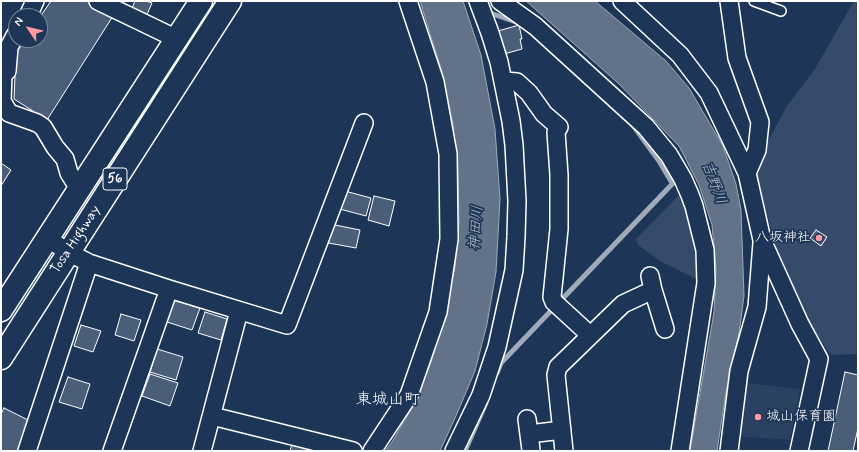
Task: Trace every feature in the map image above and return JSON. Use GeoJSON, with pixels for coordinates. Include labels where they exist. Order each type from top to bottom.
{"type":"FeatureCollection","features":[{"type":"Feature","properties":{"kind":"highway","name":"Tosa Highway"},"geometry":{"type":"LineString","coordinates":[[1,310],[202,1]]}},
{"type":"Feature","properties":{"kind":"highway","name":"Tosa Highway"},"geometry":{"type":"LineString","coordinates":[[1,358],[230,1]]}},
{"type":"Feature","properties":{"kind":"street"},"geometry":{"type":"LineString","coordinates":[[98,1],[177,39]]}},
{"type":"Feature","properties":{"kind":"street"},"geometry":{"type":"LineString","coordinates":[[372,451],[409,395],[438,312],[449,239],[448,154],[435,82],[408,1]]}},
{"type":"Feature","properties":{"kind":"street"},"geometry":{"type":"LineString","coordinates":[[454,451],[481,395],[497,347],[514,270],[517,201],[514,146],[504,81],[490,33],[478,1]]}},
{"type":"Feature","properties":{"kind":"street"},"geometry":{"type":"LineString","coordinates":[[500,1],[535,26],[646,127],[669,155],[680,173],[690,195],[705,250],[706,283],[680,451]]}},
{"type":"Feature","properties":{"kind":"street"},"geometry":{"type":"LineString","coordinates":[[622,1],[680,55],[709,93],[747,173],[762,240],[800,324],[819,359],[799,451]]}},
{"type":"Feature","properties":{"kind":"street"},"geometry":{"type":"LineString","coordinates":[[729,1],[737,58],[760,122],[757,150],[747,173]]}},
{"type":"Feature","properties":{"kind":"street"},"geometry":{"type":"LineString","coordinates":[[9,48],[7,71],[3,75],[2,101],[9,113],[37,123],[43,127],[55,147],[66,159],[69,173],[79,189]]}},
{"type":"Feature","properties":{"kind":"street"},"geometry":{"type":"LineString","coordinates":[[504,81],[517,82],[529,93],[544,114],[559,127],[556,132],[559,175],[559,229],[552,297],[557,305],[590,335]]}},
{"type":"Feature","properties":{"kind":"street"},"geometry":{"type":"LineString","coordinates":[[47,238],[68,252],[89,263],[288,325],[364,123]]}},
{"type":"Feature","properties":{"kind":"street"},"geometry":{"type":"LineString","coordinates":[[729,451],[739,372],[757,306],[762,240]]}},
{"type":"Feature","properties":{"kind":"street"},"geometry":{"type":"LineString","coordinates":[[27,451],[89,263]]}},
{"type":"Feature","properties":{"kind":"street"},"geometry":{"type":"LineString","coordinates":[[564,451],[556,371],[558,367],[623,304],[651,283],[665,329]]}},
{"type":"Feature","properties":{"kind":"street"},"geometry":{"type":"LineString","coordinates":[[112,451],[169,289]]}},
{"type":"Feature","properties":{"kind":"street"},"geometry":{"type":"LineString","coordinates":[[202,451],[240,311]]}},
{"type":"Feature","properties":{"kind":"street"},"geometry":{"type":"LineString","coordinates":[[212,416],[353,451]]}},
{"type":"Feature","properties":{"kind":"street"},"geometry":{"type":"LineString","coordinates":[[529,434],[562,430]]}},
{"type":"Feature","properties":{"kind":"lane"},"geometry":{"type":"LineString","coordinates":[[754,1],[781,11]]}},
{"type":"Feature","properties":{"kind":"shaded area"},"geometry":{"type":"Polygon","coordinates":[[[854,1],[858,1],[858,354],[831,355],[808,322],[786,283],[754,167],[787,106],[815,69],[854,1]]]}},
{"type":"Feature","properties":{"kind":"shaded area"},"geometry":{"type":"Polygon","coordinates":[[[680,194],[695,227],[700,281],[660,261],[638,245],[636,239],[680,194]]]}},
{"type":"Feature","properties":{"kind":"shaded area"},"geometry":{"type":"Polygon","coordinates":[[[746,383],[800,389],[790,440],[735,436],[746,383]]]}},
{"type":"Feature","properties":{"kind":"water","name":"神田川"},"geometry":{"type":"Polygon","coordinates":[[[420,1],[463,1],[481,55],[495,129],[500,199],[496,272],[487,324],[475,371],[440,451],[385,451],[392,442],[414,404],[431,362],[445,316],[455,267],[459,223],[458,171],[453,124],[442,72],[420,1]]]}},
{"type":"Feature","properties":{"kind":"water","name":"吉野川"},"geometry":{"type":"Polygon","coordinates":[[[526,1],[595,1],[666,61],[689,88],[723,146],[736,184],[741,210],[744,296],[739,333],[726,392],[717,451],[690,451],[714,312],[716,268],[712,225],[699,185],[679,146],[619,84],[526,1]]]}},
{"type":"Feature","properties":{"kind":"building"},"geometry":{"type":"Polygon","coordinates":[[[51,1],[85,1],[93,3],[113,16],[47,120],[14,99],[16,53],[19,48],[48,48],[48,8],[46,8],[51,1]]]}},
{"type":"Feature","properties":{"kind":"building"},"geometry":{"type":"Polygon","coordinates":[[[135,1],[146,1],[152,3],[145,19],[130,13],[135,1]]]}},
{"type":"Feature","properties":{"kind":"building"},"geometry":{"type":"Polygon","coordinates":[[[519,25],[522,39],[520,39],[522,49],[504,54],[498,31],[519,25]]]}},
{"type":"Feature","properties":{"kind":"building"},"geometry":{"type":"Polygon","coordinates":[[[1,163],[11,170],[1,186],[1,163]]]}},
{"type":"Feature","properties":{"kind":"building"},"geometry":{"type":"Polygon","coordinates":[[[341,190],[371,198],[366,216],[336,208],[341,190]]]}},
{"type":"Feature","properties":{"kind":"building"},"geometry":{"type":"Polygon","coordinates":[[[374,196],[395,201],[389,226],[368,220],[374,196]]]}},
{"type":"Feature","properties":{"kind":"building"},"geometry":{"type":"Polygon","coordinates":[[[330,224],[360,230],[356,248],[323,242],[330,224]]]}},
{"type":"Feature","properties":{"kind":"building","name":"八坂神社"},"geometry":{"type":"Polygon","coordinates":[[[816,230],[827,237],[821,246],[810,238],[816,230]]]}},
{"type":"Feature","properties":{"kind":"building"},"geometry":{"type":"Polygon","coordinates":[[[174,300],[200,308],[192,330],[167,322],[174,300]]]}},
{"type":"Feature","properties":{"kind":"building"},"geometry":{"type":"Polygon","coordinates":[[[205,312],[227,319],[221,340],[198,333],[205,312]]]}},
{"type":"Feature","properties":{"kind":"building"},"geometry":{"type":"Polygon","coordinates":[[[121,314],[141,320],[134,341],[115,335],[121,314]]]}},
{"type":"Feature","properties":{"kind":"building"},"geometry":{"type":"Polygon","coordinates":[[[81,325],[101,331],[93,352],[74,346],[81,325]]]}},
{"type":"Feature","properties":{"kind":"building"},"geometry":{"type":"Polygon","coordinates":[[[157,349],[183,357],[176,380],[150,372],[157,349]]]}},
{"type":"Feature","properties":{"kind":"building"},"geometry":{"type":"Polygon","coordinates":[[[845,372],[858,375],[858,428],[853,451],[828,451],[845,372]]]}},
{"type":"Feature","properties":{"kind":"building"},"geometry":{"type":"Polygon","coordinates":[[[150,374],[178,383],[170,406],[142,396],[150,374]]]}},
{"type":"Feature","properties":{"kind":"building"},"geometry":{"type":"Polygon","coordinates":[[[68,377],[90,384],[82,409],[59,402],[68,377]]]}},
{"type":"Feature","properties":{"kind":"building"},"geometry":{"type":"Polygon","coordinates":[[[4,408],[32,422],[18,451],[1,451],[1,414],[4,408]]]}},
{"type":"Feature","properties":{"kind":"building"},"geometry":{"type":"Polygon","coordinates":[[[292,444],[317,449],[316,451],[290,451],[292,444]]]}},
{"type":"Feature","properties":{"kind":"waterway"},"geometry":{"type":"LineString","coordinates":[[490,13],[519,23]]}},
{"type":"Feature","properties":{"kind":"waterway"},"geometry":{"type":"LineString","coordinates":[[632,124],[659,161],[672,183]]}},
{"type":"Feature","properties":{"kind":"waterway"},"geometry":{"type":"LineString","coordinates":[[497,373],[501,363],[676,180],[674,176]]}},
{"type":"Feature","properties":{"kind":"waterway"},"geometry":{"type":"LineString","coordinates":[[465,451],[486,403]]}},
{"type":"Feature","properties":{"kind":"place","name":"八坂神社"},"geometry":{"type":"Point","coordinates":[819,238]}},
{"type":"Feature","properties":{"kind":"place","name":"城山保育園"},"geometry":{"type":"Point","coordinates":[758,417]}},
{"type":"Feature","properties":{"kind":"district","name":"東城山町"},"geometry":{"type":"Point","coordinates":[388,401]}}]}
